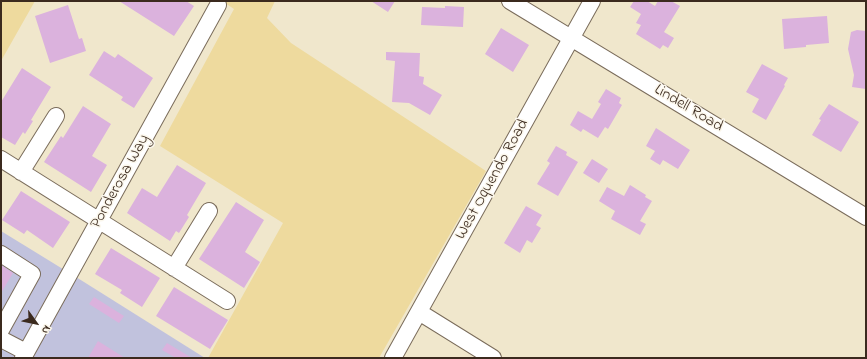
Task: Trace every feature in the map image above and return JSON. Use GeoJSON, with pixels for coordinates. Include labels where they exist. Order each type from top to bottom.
{"type":"FeatureCollection","features":[{"type":"Feature","properties":{"kind":"street","name":"Lindell Road"},"geometry":{"type":"LineString","coordinates":[[510,1],[866,217]]}},
{"type":"Feature","properties":{"kind":"street","name":"West Oquendo Road"},"geometry":{"type":"LineString","coordinates":[[394,358],[592,1]]}},
{"type":"Feature","properties":{"kind":"street","name":"Ponderosa Way"},"geometry":{"type":"LineString","coordinates":[[25,355],[218,5]]}},
{"type":"Feature","properties":{"kind":"street"},"geometry":{"type":"LineString","coordinates":[[21,172],[56,116]]}},
{"type":"Feature","properties":{"kind":"street"},"geometry":{"type":"LineString","coordinates":[[1,159],[227,302]]}},
{"type":"Feature","properties":{"kind":"street"},"geometry":{"type":"LineString","coordinates":[[174,268],[209,211]]}},
{"type":"Feature","properties":{"kind":"street"},"geometry":{"type":"LineString","coordinates":[[1,254],[32,274],[1,330]]}},
{"type":"Feature","properties":{"kind":"street"},"geometry":{"type":"LineString","coordinates":[[419,312],[494,358]]}},
{"type":"Feature","properties":{"kind":"street"},"geometry":{"type":"LineString","coordinates":[[1,339],[25,355]]}},
{"type":"Feature","properties":{"kind":"shaded area"},"geometry":{"type":"Polygon","coordinates":[[[1,231],[84,282],[205,358],[1,358],[1,231]]]}},
{"type":"Feature","properties":{"kind":"sand"},"geometry":{"type":"Polygon","coordinates":[[[1,1],[35,1],[1,61],[1,1]]]}},
{"type":"Feature","properties":{"kind":"sand"},"geometry":{"type":"Polygon","coordinates":[[[222,1],[275,1],[267,18],[291,43],[486,171],[379,358],[208,358],[283,223],[160,146],[234,9],[222,1]]]}},
{"type":"Feature","properties":{"kind":"building"},"geometry":{"type":"Polygon","coordinates":[[[119,1],[186,1],[194,6],[174,36],[119,1]]]}},
{"type":"Feature","properties":{"kind":"building"},"geometry":{"type":"Polygon","coordinates":[[[371,1],[395,1],[388,12],[371,1]]]}},
{"type":"Feature","properties":{"kind":"building"},"geometry":{"type":"Polygon","coordinates":[[[634,1],[647,1],[655,6],[658,1],[671,1],[680,6],[664,32],[674,38],[668,48],[663,45],[660,49],[636,34],[641,25],[636,23],[641,14],[630,7],[634,1]]]}},
{"type":"Feature","properties":{"kind":"building"},"geometry":{"type":"Polygon","coordinates":[[[68,5],[79,39],[82,38],[86,51],[50,63],[35,16],[68,5]]]}},
{"type":"Feature","properties":{"kind":"building"},"geometry":{"type":"Polygon","coordinates":[[[445,6],[464,7],[463,27],[421,25],[422,7],[445,8],[445,6]]]}},
{"type":"Feature","properties":{"kind":"building"},"geometry":{"type":"Polygon","coordinates":[[[827,16],[829,43],[784,49],[782,19],[827,16]]]}},
{"type":"Feature","properties":{"kind":"building"},"geometry":{"type":"Polygon","coordinates":[[[501,28],[529,45],[513,72],[485,54],[501,28]]]}},
{"type":"Feature","properties":{"kind":"building"},"geometry":{"type":"Polygon","coordinates":[[[857,30],[866,31],[866,89],[852,87],[854,75],[848,49],[851,32],[857,30]]]}},
{"type":"Feature","properties":{"kind":"building"},"geometry":{"type":"Polygon","coordinates":[[[104,51],[115,58],[118,54],[153,78],[134,108],[121,100],[123,97],[89,75],[104,51]]]}},
{"type":"Feature","properties":{"kind":"building"},"geometry":{"type":"Polygon","coordinates":[[[386,52],[420,53],[419,76],[424,77],[423,84],[442,95],[430,115],[409,103],[392,102],[395,61],[386,60],[386,52]]]}},
{"type":"Feature","properties":{"kind":"building"},"geometry":{"type":"Polygon","coordinates":[[[762,64],[788,78],[766,120],[752,112],[759,99],[746,92],[762,64]]]}},
{"type":"Feature","properties":{"kind":"building"},"geometry":{"type":"Polygon","coordinates":[[[22,68],[51,87],[31,120],[33,121],[25,134],[23,132],[15,145],[1,137],[1,102],[22,68]]]}},
{"type":"Feature","properties":{"kind":"building"},"geometry":{"type":"Polygon","coordinates":[[[606,89],[621,98],[619,103],[622,105],[608,129],[605,127],[598,138],[583,129],[581,132],[570,125],[578,111],[592,119],[601,104],[598,102],[606,89]]]}},
{"type":"Feature","properties":{"kind":"building"},"geometry":{"type":"Polygon","coordinates":[[[829,104],[859,122],[841,152],[812,135],[821,120],[819,119],[829,104]]]}},
{"type":"Feature","properties":{"kind":"building"},"geometry":{"type":"Polygon","coordinates":[[[83,106],[111,124],[92,156],[107,165],[91,192],[44,162],[61,136],[63,138],[83,106]]]}},
{"type":"Feature","properties":{"kind":"building"},"geometry":{"type":"Polygon","coordinates":[[[656,128],[690,150],[678,169],[663,160],[660,165],[650,159],[655,151],[646,146],[656,128]]]}},
{"type":"Feature","properties":{"kind":"building"},"geometry":{"type":"Polygon","coordinates":[[[556,146],[567,152],[566,155],[578,162],[558,196],[537,184],[550,163],[547,161],[556,146]]]}},
{"type":"Feature","properties":{"kind":"building"},"geometry":{"type":"Polygon","coordinates":[[[592,159],[608,169],[599,183],[583,173],[592,159]]]}},
{"type":"Feature","properties":{"kind":"building"},"geometry":{"type":"Polygon","coordinates":[[[177,165],[206,183],[187,215],[189,217],[179,233],[176,231],[170,241],[127,213],[142,188],[157,197],[177,165]]]}},
{"type":"Feature","properties":{"kind":"building"},"geometry":{"type":"Polygon","coordinates":[[[630,185],[646,195],[645,197],[652,201],[640,221],[646,224],[640,235],[611,219],[615,211],[599,201],[607,187],[624,196],[630,185]]]}},
{"type":"Feature","properties":{"kind":"building"},"geometry":{"type":"Polygon","coordinates":[[[21,191],[70,222],[53,248],[27,230],[24,234],[2,220],[21,191]]]}},
{"type":"Feature","properties":{"kind":"building"},"geometry":{"type":"Polygon","coordinates":[[[236,202],[264,220],[245,252],[260,262],[244,288],[199,259],[236,202]]]}},
{"type":"Feature","properties":{"kind":"building"},"geometry":{"type":"Polygon","coordinates":[[[526,206],[542,215],[536,225],[541,228],[532,243],[527,240],[520,253],[504,243],[526,206]]]}},
{"type":"Feature","properties":{"kind":"building"},"geometry":{"type":"Polygon","coordinates":[[[111,248],[160,278],[142,307],[120,293],[122,290],[95,274],[111,248]]]}},
{"type":"Feature","properties":{"kind":"building"},"geometry":{"type":"Polygon","coordinates":[[[1,265],[13,273],[1,293],[1,265]]]}},
{"type":"Feature","properties":{"kind":"building"},"geometry":{"type":"Polygon","coordinates":[[[174,287],[228,320],[210,349],[156,316],[174,287]]]}},
{"type":"Feature","properties":{"kind":"building"},"geometry":{"type":"Polygon","coordinates":[[[94,297],[124,316],[119,323],[89,304],[94,297]]]}},
{"type":"Feature","properties":{"kind":"building"},"geometry":{"type":"Polygon","coordinates":[[[98,341],[125,358],[88,358],[98,341]]]}},
{"type":"Feature","properties":{"kind":"building"},"geometry":{"type":"Polygon","coordinates":[[[167,343],[192,358],[176,358],[162,350],[167,343]]]}}]}
